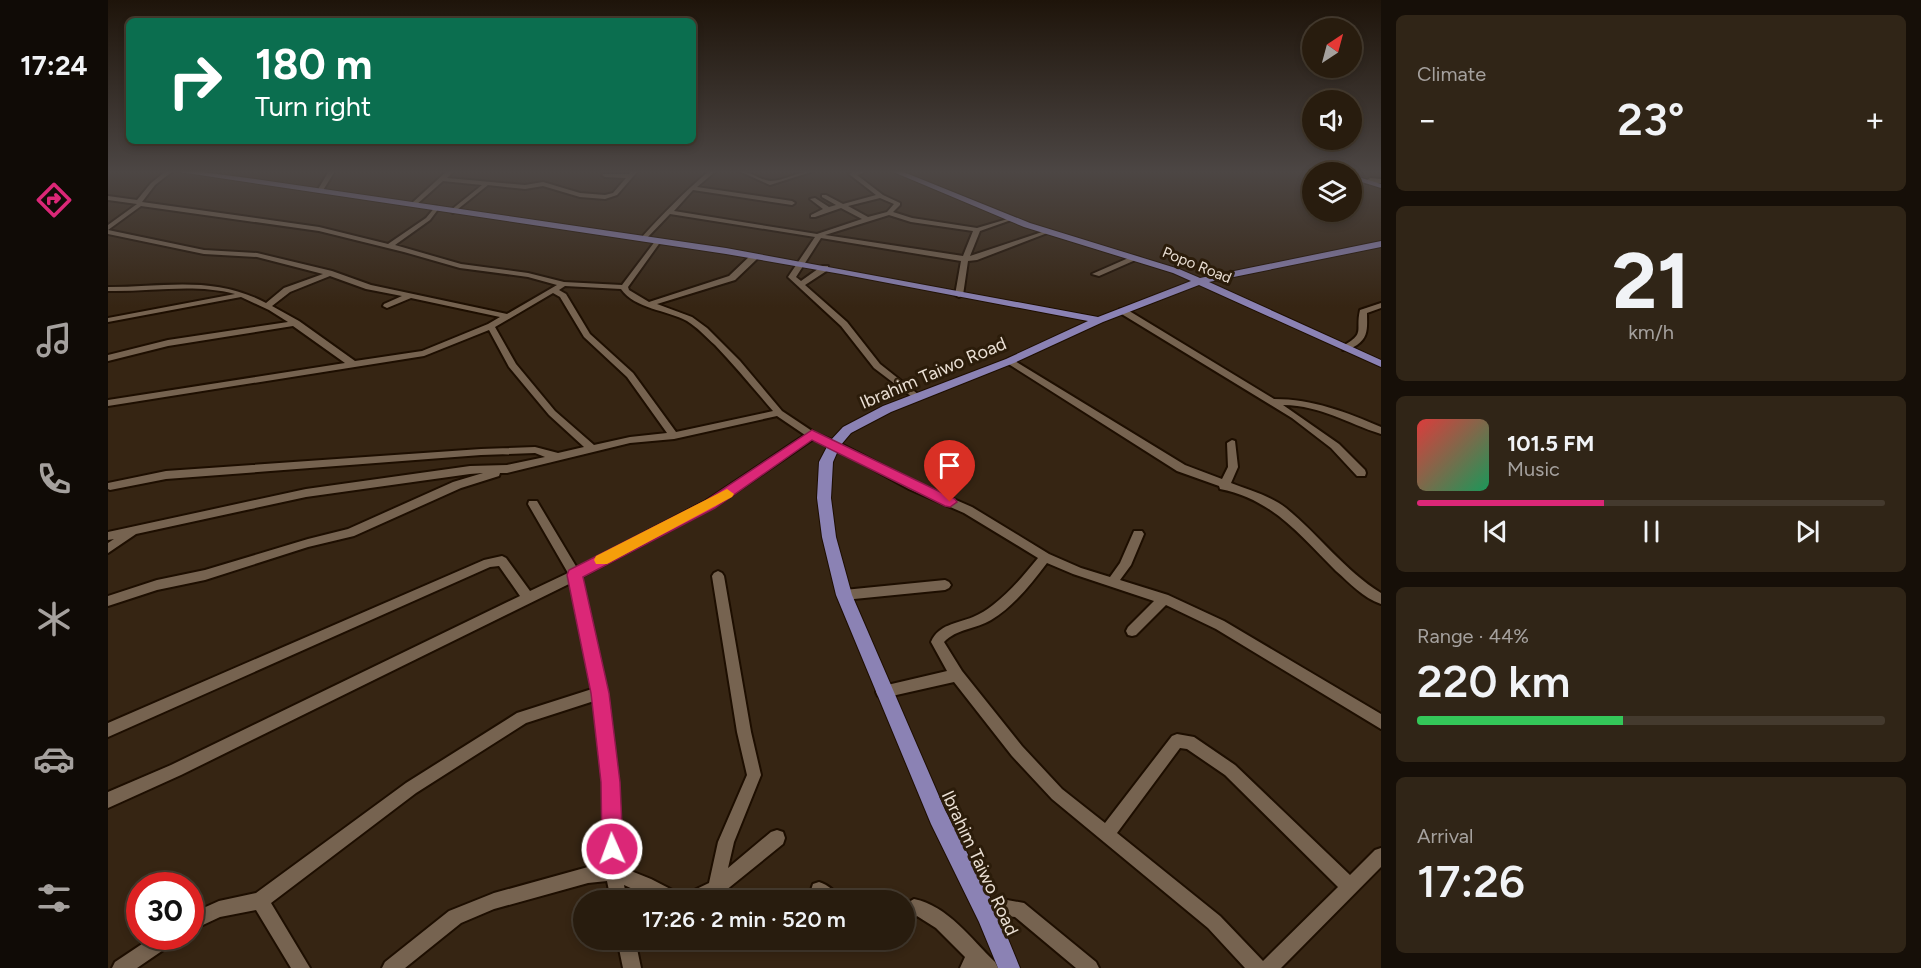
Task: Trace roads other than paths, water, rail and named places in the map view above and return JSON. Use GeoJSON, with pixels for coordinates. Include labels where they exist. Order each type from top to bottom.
{"type":"FeatureCollection","features":[{"type":"Feature","properties":{"kind":"main road"},"geometry":{"type":"LineString","coordinates":[[488,216],[802,264],[1099,320]]}},
{"type":"Feature","properties":{"kind":"main road","name":"Popo Road"},"geometry":{"type":"LineString","coordinates":[[1002,216],[1201,281],[1381,364]]}},
{"type":"Feature","properties":{"kind":"main road","name":"Ibrahim Taiwo Road"},"geometry":{"type":"LineString","coordinates":[[1009,968],[987,915],[938,817],[883,692],[844,595],[829,537],[824,498],[826,462],[834,444],[847,430],[916,397],[1010,361],[1099,320],[1201,281],[1381,244]]}},
{"type":"Feature","properties":{"kind":"street"},"geometry":{"type":"LineString","coordinates":[[108,230],[124,216]]}},
{"type":"Feature","properties":{"kind":"street"},"geometry":{"type":"LineString","coordinates":[[231,216],[319,229],[460,266],[528,275],[564,284],[624,286],[634,297],[689,319],[704,330],[779,413],[812,435],[834,444],[913,486],[968,510],[1046,557],[1077,571],[1164,599],[1220,625],[1327,687],[1381,722]]}},
{"type":"Feature","properties":{"kind":"street"},"geometry":{"type":"LineString","coordinates":[[389,246],[430,216]]}},
{"type":"Feature","properties":{"kind":"street"},"geometry":{"type":"LineString","coordinates":[[643,239],[664,216]]}},
{"type":"Feature","properties":{"kind":"street"},"geometry":{"type":"LineString","coordinates":[[697,216],[820,234],[965,259],[974,258],[1047,232]]}},
{"type":"Feature","properties":{"kind":"street"},"geometry":{"type":"LineString","coordinates":[[860,216],[865,219]]}},
{"type":"Feature","properties":{"kind":"street"},"geometry":{"type":"LineString","coordinates":[[876,216],[820,234],[792,276],[844,324],[877,366],[916,397]]}},
{"type":"Feature","properties":{"kind":"street"},"geometry":{"type":"LineString","coordinates":[[901,216],[977,230],[1009,219]]}},
{"type":"Feature","properties":{"kind":"street"},"geometry":{"type":"LineString","coordinates":[[108,230],[204,252],[257,255],[329,273],[369,287],[506,316]]}},
{"type":"Feature","properties":{"kind":"street"},"geometry":{"type":"LineString","coordinates":[[958,295],[965,259],[977,230]]}},
{"type":"Feature","properties":{"kind":"street"},"geometry":{"type":"LineString","coordinates":[[624,286],[658,241]]}},
{"type":"Feature","properties":{"kind":"street"},"geometry":{"type":"LineString","coordinates":[[650,304],[732,278],[754,256]]}},
{"type":"Feature","properties":{"kind":"street"},"geometry":{"type":"LineString","coordinates":[[1096,274],[1136,258]]}},
{"type":"Feature","properties":{"kind":"street"},"geometry":{"type":"LineString","coordinates":[[800,285],[825,268]]}},
{"type":"Feature","properties":{"kind":"street"},"geometry":{"type":"LineString","coordinates":[[267,306],[287,290],[329,273]]}},
{"type":"Feature","properties":{"kind":"street"},"geometry":{"type":"LineString","coordinates":[[108,403],[424,353],[491,326],[564,284]]}},
{"type":"Feature","properties":{"kind":"street"},"geometry":{"type":"LineString","coordinates":[[108,289],[220,288],[267,306],[296,323],[322,344],[353,364]]}},
{"type":"Feature","properties":{"kind":"street"},"geometry":{"type":"LineString","coordinates":[[555,291],[563,296],[587,335],[630,375],[674,436]]}},
{"type":"Feature","properties":{"kind":"street"},"geometry":{"type":"LineString","coordinates":[[108,320],[242,296]]}},
{"type":"Feature","properties":{"kind":"street"},"geometry":{"type":"LineString","coordinates":[[387,306],[409,296]]}},
{"type":"Feature","properties":{"kind":"street"},"geometry":{"type":"LineString","coordinates":[[1346,348],[1364,334],[1364,312],[1381,305]]}},
{"type":"Feature","properties":{"kind":"street"},"geometry":{"type":"LineString","coordinates":[[1123,311],[1295,416],[1335,446],[1361,473]]}},
{"type":"Feature","properties":{"kind":"street"},"geometry":{"type":"LineString","coordinates":[[108,358],[168,343],[296,323]]}},
{"type":"Feature","properties":{"kind":"street"},"geometry":{"type":"LineString","coordinates":[[491,326],[512,365],[552,413],[592,449]]}},
{"type":"Feature","properties":{"kind":"street"},"geometry":{"type":"LineString","coordinates":[[1010,361],[1181,468],[1260,498],[1281,510],[1360,586],[1381,599]]}},
{"type":"Feature","properties":{"kind":"street"},"geometry":{"type":"LineString","coordinates":[[1270,402],[1293,401],[1316,404],[1381,431]]}},
{"type":"Feature","properties":{"kind":"street"},"geometry":{"type":"LineString","coordinates":[[108,601],[157,585],[205,575],[308,543],[350,533],[457,485],[555,456],[630,440],[674,436],[779,413]]}},
{"type":"Feature","properties":{"kind":"street"},"geometry":{"type":"LineString","coordinates":[[108,800],[176,770],[575,575],[710,504],[812,435]]}},
{"type":"Feature","properties":{"kind":"street"},"geometry":{"type":"LineString","coordinates":[[1224,486],[1233,467],[1232,442]]}},
{"type":"Feature","properties":{"kind":"street"},"geometry":{"type":"LineString","coordinates":[[110,486],[166,475],[481,452],[535,450],[555,456]]}},
{"type":"Feature","properties":{"kind":"street"},"geometry":{"type":"LineString","coordinates":[[108,536],[306,494],[470,470],[507,470]]}},
{"type":"Feature","properties":{"kind":"street"},"geometry":{"type":"LineString","coordinates":[[533,504],[575,575],[600,693],[611,782],[613,872],[616,890]]}},
{"type":"Feature","properties":{"kind":"street"},"geometry":{"type":"LineString","coordinates":[[108,549],[135,529]]}},
{"type":"Feature","properties":{"kind":"street"},"geometry":{"type":"LineString","coordinates":[[1113,581],[1125,565],[1138,534]]}},
{"type":"Feature","properties":{"kind":"street"},"geometry":{"type":"LineString","coordinates":[[1046,557],[1023,587],[1001,606],[978,620],[945,632],[939,636],[937,642],[957,675],[1017,751],[1057,794],[1214,922],[1257,968]]}},
{"type":"Feature","properties":{"kind":"street"},"geometry":{"type":"LineString","coordinates":[[108,730],[488,562],[502,561],[527,597]]}},
{"type":"Feature","properties":{"kind":"street"},"geometry":{"type":"LineString","coordinates":[[717,886],[726,842],[754,775],[744,732],[718,576]]}},
{"type":"Feature","properties":{"kind":"street"},"geometry":{"type":"LineString","coordinates":[[844,595],[945,585]]}},
{"type":"Feature","properties":{"kind":"street"},"geometry":{"type":"LineString","coordinates":[[1132,631],[1164,599]]}},
{"type":"Feature","properties":{"kind":"street"},"geometry":{"type":"LineString","coordinates":[[883,692],[957,675]]}},
{"type":"Feature","properties":{"kind":"street"},"geometry":{"type":"LineString","coordinates":[[204,916],[219,909],[260,901],[411,788],[522,718],[600,693]]}},
{"type":"Feature","properties":{"kind":"street"},"geometry":{"type":"LineString","coordinates":[[1107,833],[1177,741],[1189,742],[1230,770],[1350,887]]}},
{"type":"Feature","properties":{"kind":"street"},"geometry":{"type":"LineString","coordinates":[[711,890],[777,838]]}},
{"type":"Feature","properties":{"kind":"street"},"geometry":{"type":"LineString","coordinates":[[1269,968],[1381,856]]}},
{"type":"Feature","properties":{"kind":"street"},"geometry":{"type":"LineString","coordinates":[[391,968],[455,917],[494,901],[588,874],[613,872],[655,890]]}},
{"type":"Feature","properties":{"kind":"street"},"geometry":{"type":"LineString","coordinates":[[260,901],[301,968]]}},
{"type":"Feature","properties":{"kind":"street"},"geometry":{"type":"LineString","coordinates":[[915,906],[932,914],[978,964]]}},
{"type":"Feature","properties":{"kind":"street"},"geometry":{"type":"LineString","coordinates":[[987,915],[1007,908],[1018,909],[1090,968]]}},
{"type":"Feature","properties":{"kind":"street"},"geometry":{"type":"LineString","coordinates":[[121,968],[148,950]]}},
{"type":"Feature","properties":{"kind":"street"},"geometry":{"type":"LineString","coordinates":[[628,950],[632,968]]}}]}
